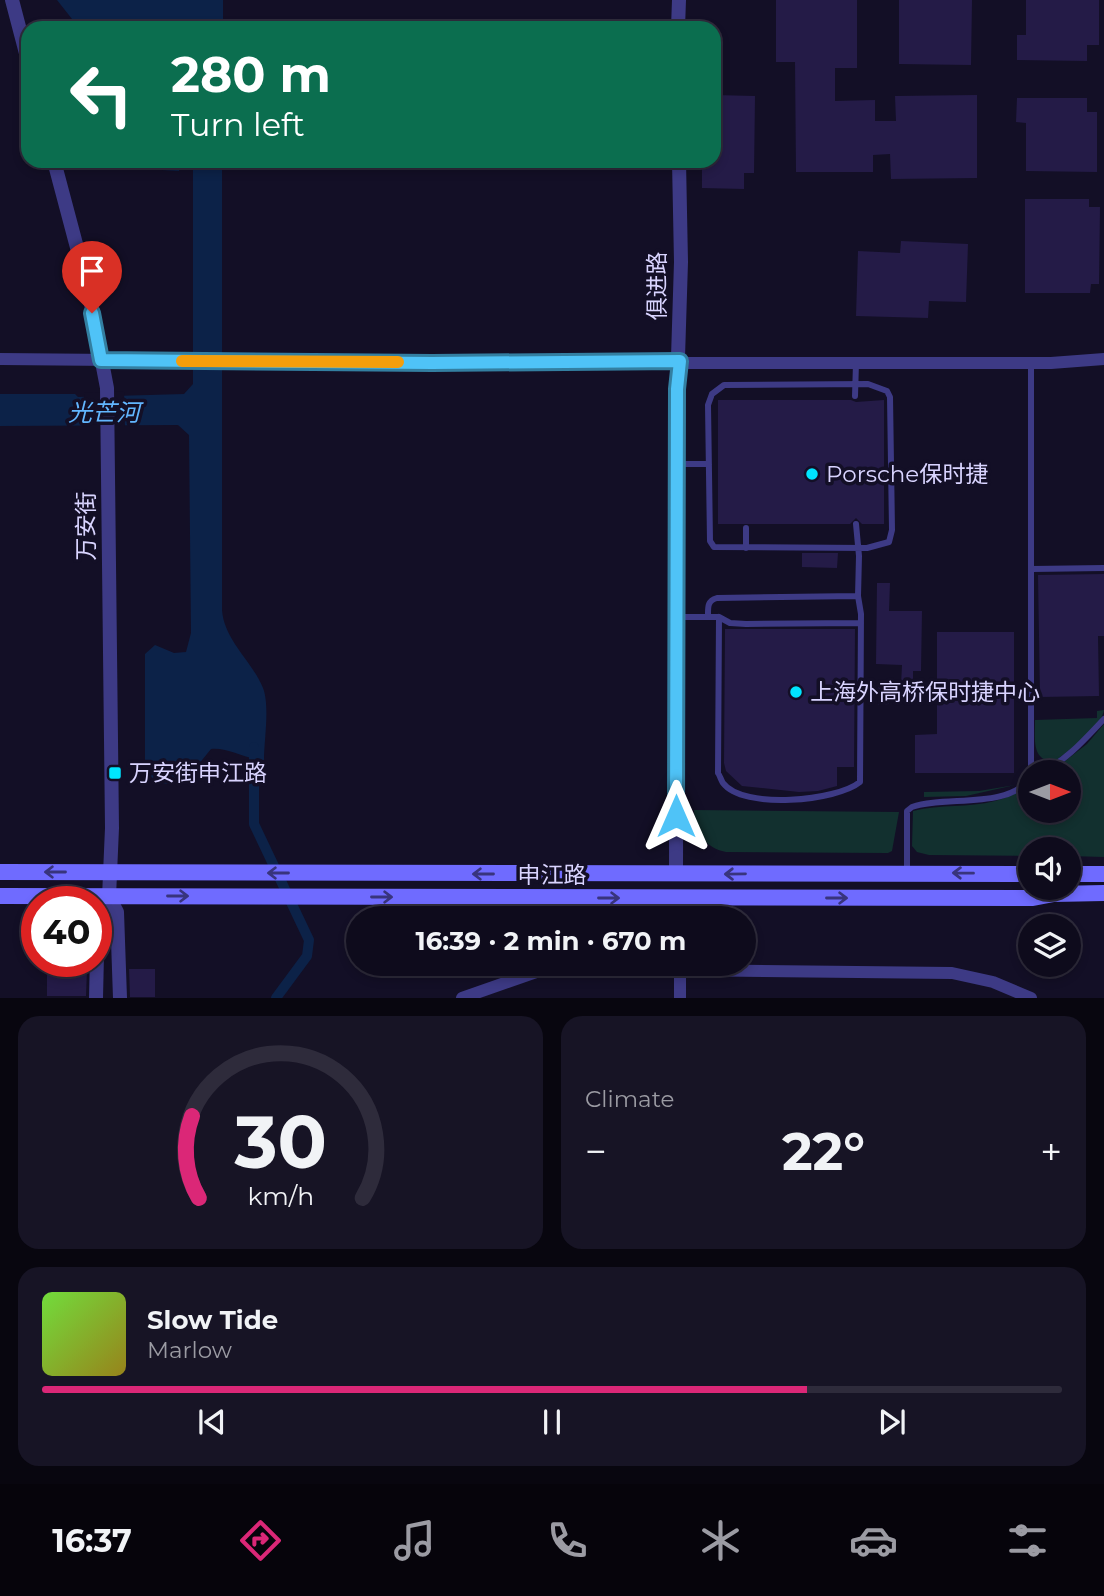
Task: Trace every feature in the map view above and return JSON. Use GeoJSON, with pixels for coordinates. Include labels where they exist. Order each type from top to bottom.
{"type":"FeatureCollection","features":[{"type":"Feature","properties":{"kind":"main road","name":"申江路"},"geometry":{"type":"LineString","coordinates":[[0,872],[1018,874]]}},
{"type":"Feature","properties":{"kind":"main road"},"geometry":{"type":"LineString","coordinates":[[1081,874],[1104,874]]}},
{"type":"Feature","properties":{"kind":"main road","name":"申江路"},"geometry":{"type":"LineString","coordinates":[[112,897],[1033,898],[1054,894],[1104,893]]}},
{"type":"Feature","properties":{"kind":"main road","name":"申江路"},"geometry":{"type":"LineString","coordinates":[[0,896],[21,896]]}},
{"type":"Feature","properties":{"kind":"street"},"geometry":{"type":"LineString","coordinates":[[12,0],[21,34]]}},
{"type":"Feature","properties":{"kind":"street"},"geometry":{"type":"LineString","coordinates":[[678,0],[678,21]]}},
{"type":"Feature","properties":{"kind":"street","name":"万安街"},"geometry":{"type":"LineString","coordinates":[[56,168],[88,289],[107,388],[112,828],[110,886]]}},
{"type":"Feature","properties":{"kind":"street","name":"俱进路"},"geometry":{"type":"LineString","coordinates":[[676,874],[679,168]]}},
{"type":"Feature","properties":{"kind":"street"},"geometry":{"type":"LineString","coordinates":[[0,359],[1031,363],[1104,359]]}},
{"type":"Feature","properties":{"kind":"street"},"geometry":{"type":"LineString","coordinates":[[112,901],[117,912],[120,998]]}},
{"type":"Feature","properties":{"kind":"street"},"geometry":{"type":"LineString","coordinates":[[756,971],[952,973],[993,982],[1031,998]]}},
{"type":"Feature","properties":{"kind":"street"},"geometry":{"type":"LineString","coordinates":[[462,998],[525,976]]}},
{"type":"Feature","properties":{"kind":"street"},"geometry":{"type":"LineString","coordinates":[[680,976],[680,998]]}},
{"type":"Feature","properties":{"kind":"street"},"geometry":{"type":"LineString","coordinates":[[96,977],[96,998]]}},
{"type":"Feature","properties":{"kind":"lane"},"geometry":{"type":"LineString","coordinates":[[855,396],[856,362]]}},
{"type":"Feature","properties":{"kind":"lane"},"geometry":{"type":"LineString","coordinates":[[1030,760],[1031,363]]}},
{"type":"Feature","properties":{"kind":"lane"},"geometry":{"type":"LineString","coordinates":[[724,385],[877,386],[887,391],[890,397],[890,542],[876,547],[858,548],[717,548],[710,541],[709,464],[708,405],[712,394],[724,385]]}},
{"type":"Feature","properties":{"kind":"lane"},"geometry":{"type":"LineString","coordinates":[[683,464],[709,464]]}},
{"type":"Feature","properties":{"kind":"lane"},"geometry":{"type":"LineString","coordinates":[[719,617],[718,773],[722,783],[731,790],[757,798],[786,801],[807,799],[853,787],[860,782],[861,622],[856,524]]}},
{"type":"Feature","properties":{"kind":"lane"},"geometry":{"type":"LineString","coordinates":[[746,528],[746,548]]}},
{"type":"Feature","properties":{"kind":"lane"},"geometry":{"type":"LineString","coordinates":[[1032,569],[1104,568]]}},
{"type":"Feature","properties":{"kind":"lane"},"geometry":{"type":"LineString","coordinates":[[708,617],[708,604],[718,598],[858,596]]}},
{"type":"Feature","properties":{"kind":"lane"},"geometry":{"type":"LineString","coordinates":[[677,617],[719,617],[746,624],[861,622]]}},
{"type":"Feature","properties":{"kind":"lane"},"geometry":{"type":"LineString","coordinates":[[1061,760],[1078,747],[1104,719]]}},
{"type":"Feature","properties":{"kind":"lane"},"geometry":{"type":"LineString","coordinates":[[907,873],[907,811],[912,807],[990,797],[1018,789]]}},
{"type":"Feature","properties":{"kind":"green space"},"geometry":{"type":"Polygon","coordinates":[[[1104,710],[1091,731],[1056,760],[1047,760],[1038,753],[1035,720],[1097,718],[1097,711],[1104,710]]]}},
{"type":"Feature","properties":{"kind":"green space"},"geometry":{"type":"Polygon","coordinates":[[[1104,724],[1104,857],[1081,856],[1081,837],[1018,837],[1018,856],[929,855],[917,852],[912,846],[913,811],[975,805],[995,801],[1018,792],[1018,823],[1081,823],[1082,760],[1066,760],[1087,744],[1104,724]]]}},
{"type":"Feature","properties":{"kind":"green space"},"geometry":{"type":"Polygon","coordinates":[[[1015,785],[966,796],[924,797],[924,792],[979,791],[1015,785]]]}},
{"type":"Feature","properties":{"kind":"green space"},"geometry":{"type":"Polygon","coordinates":[[[694,810],[899,812],[892,851],[888,853],[726,852],[712,847],[702,837],[696,825],[694,810]]]}},
{"type":"Feature","properties":{"kind":"water"},"geometry":{"type":"Polygon","coordinates":[[[57,0],[223,0],[223,21],[72,19],[57,0]]]}},
{"type":"Feature","properties":{"kind":"water"},"geometry":{"type":"Polygon","coordinates":[[[129,168],[179,168],[179,171],[129,168]]]}},
{"type":"Feature","properties":{"kind":"water","name":"光芒河"},"geometry":{"type":"Polygon","coordinates":[[[193,168],[222,168],[222,610],[233,641],[258,678],[265,695],[264,760],[211,749],[194,770],[197,773],[191,780],[181,784],[169,784],[157,781],[145,771],[145,654],[155,645],[174,653],[186,652],[191,633],[189,435],[178,425],[0,426],[0,394],[75,394],[78,397],[184,394],[193,384],[193,168]]]}},
{"type":"Feature","properties":{"kind":"pier"},"geometry":{"type":"Polygon","coordinates":[[[124,391],[125,428],[85,428],[84,393],[124,391]]]}},
{"type":"Feature","properties":{"kind":"building"},"geometry":{"type":"Polygon","coordinates":[[[776,0],[857,0],[857,68],[835,68],[835,101],[875,100],[875,121],[896,121],[895,96],[977,95],[977,178],[891,179],[890,154],[873,155],[873,172],[796,172],[795,62],[776,62],[776,0]]]}},
{"type":"Feature","properties":{"kind":"building"},"geometry":{"type":"Polygon","coordinates":[[[899,0],[972,0],[971,65],[899,64],[899,0]]]}},
{"type":"Feature","properties":{"kind":"building"},"geometry":{"type":"Polygon","coordinates":[[[1026,0],[1099,0],[1099,45],[1087,45],[1087,61],[1017,60],[1017,35],[1026,35],[1026,0]]]}},
{"type":"Feature","properties":{"kind":"building"},"geometry":{"type":"Polygon","coordinates":[[[721,95],[755,96],[754,173],[744,173],[744,189],[702,188],[702,168],[721,168],[721,95]]]}},
{"type":"Feature","properties":{"kind":"building"},"geometry":{"type":"Polygon","coordinates":[[[1017,98],[1087,98],[1087,112],[1097,112],[1097,172],[1026,171],[1026,123],[1016,122],[1017,98]]]}},
{"type":"Feature","properties":{"kind":"building"},"geometry":{"type":"Polygon","coordinates":[[[1025,199],[1089,199],[1089,207],[1100,207],[1099,284],[1091,284],[1090,293],[1025,293],[1025,199]]]}},
{"type":"Feature","properties":{"kind":"building"},"geometry":{"type":"Polygon","coordinates":[[[901,241],[968,244],[966,302],[929,301],[928,318],[856,316],[858,251],[900,253],[901,241]]]}},
{"type":"Feature","properties":{"kind":"building"},"geometry":{"type":"Polygon","coordinates":[[[718,400],[884,400],[884,524],[862,524],[856,518],[850,524],[718,524],[718,400]]]}},
{"type":"Feature","properties":{"kind":"building"},"geometry":{"type":"Polygon","coordinates":[[[802,553],[838,553],[837,568],[802,567],[802,553]]]}},
{"type":"Feature","properties":{"kind":"building"},"geometry":{"type":"Polygon","coordinates":[[[1104,574],[1104,636],[1098,636],[1099,696],[1040,697],[1038,575],[1104,574]]]}},
{"type":"Feature","properties":{"kind":"building"},"geometry":{"type":"Polygon","coordinates":[[[877,583],[890,583],[889,611],[922,611],[921,671],[913,671],[913,697],[889,697],[889,704],[878,705],[878,685],[901,685],[902,665],[876,664],[877,583]]]}},
{"type":"Feature","properties":{"kind":"building"},"geometry":{"type":"Polygon","coordinates":[[[725,629],[855,629],[854,767],[837,767],[837,786],[799,792],[742,786],[726,771],[725,629]]]}},
{"type":"Feature","properties":{"kind":"building"},"geometry":{"type":"Polygon","coordinates":[[[937,632],[1014,632],[1014,773],[915,773],[915,735],[937,734],[937,632]]]}},
{"type":"Feature","properties":{"kind":"building"},"geometry":{"type":"Polygon","coordinates":[[[129,969],[155,969],[155,997],[130,997],[129,969]]]}},
{"type":"Feature","properties":{"kind":"building"},"geometry":{"type":"Polygon","coordinates":[[[47,977],[87,977],[86,996],[47,996],[47,977]]]}},
{"type":"Feature","properties":{"kind":"waterway"},"geometry":{"type":"LineString","coordinates":[[254,747],[254,824],[309,940],[307,956],[276,998]]}},
{"type":"Feature","properties":{"kind":"slow traffic"},"geometry":{"type":"LineString","coordinates":[[182,361],[398,362]]}},
{"type":"Feature","properties":{"kind":"place","name":"Porsche保时捷"},"geometry":{"type":"Point","coordinates":[812,474]}},
{"type":"Feature","properties":{"kind":"place","name":"上海外高桥保时捷中心"},"geometry":{"type":"Point","coordinates":[796,692]}},
{"type":"Feature","properties":{"kind":"place","name":"万安街申江路"},"geometry":{"type":"Point","coordinates":[115,773]}},
{"type":"Feature","properties":{"kind":"route"},"geometry":{"type":"LineString","coordinates":[[92,313],[101,360],[432,363],[680,361],[677,389],[676,816]]}}]}
